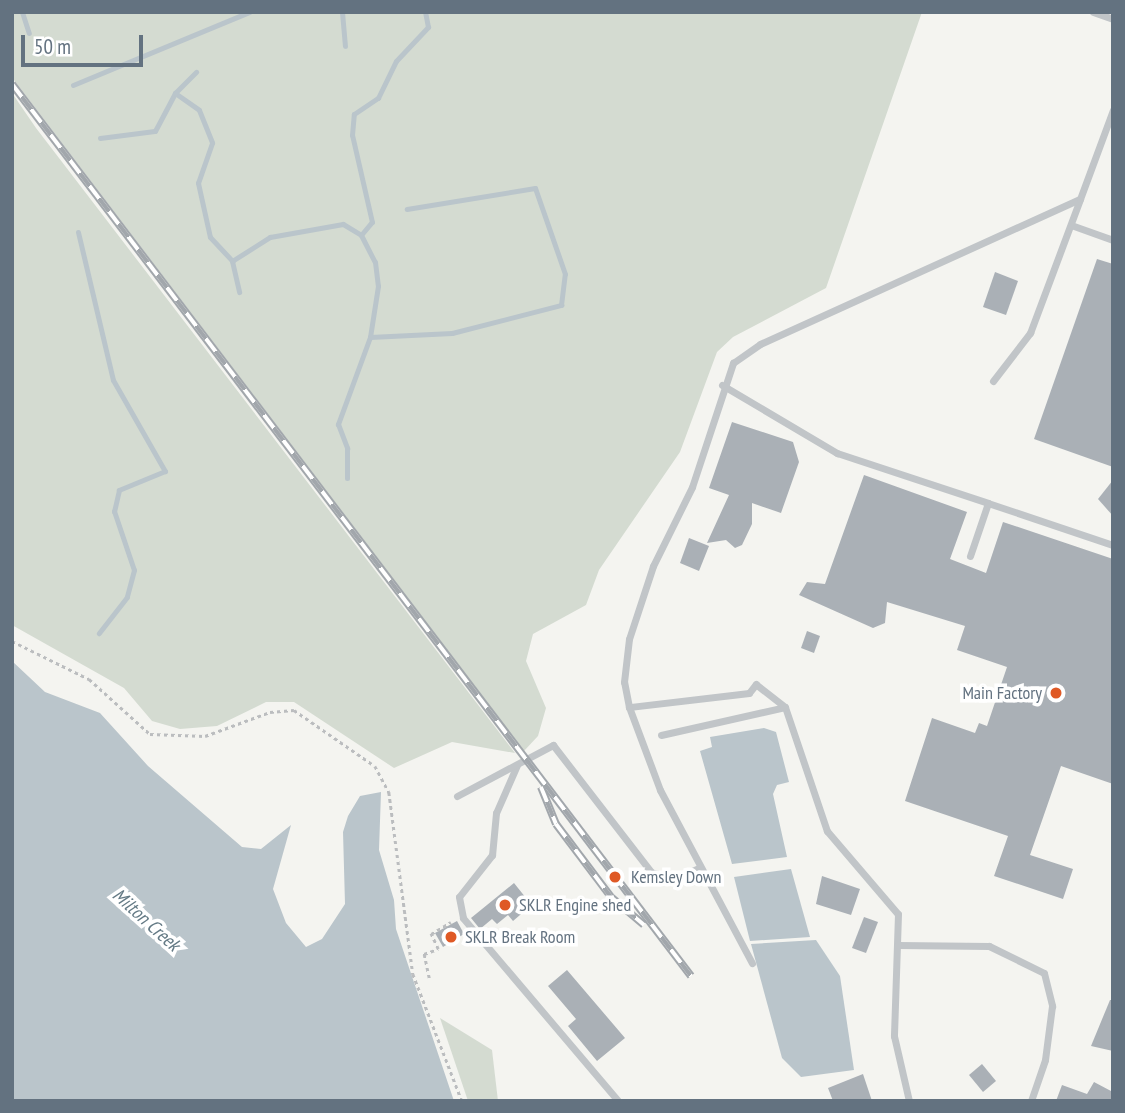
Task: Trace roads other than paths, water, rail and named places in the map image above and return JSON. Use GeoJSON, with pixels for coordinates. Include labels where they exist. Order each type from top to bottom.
{"type":"FeatureCollection","features":[{"type":"Feature","properties":{"kind":"lane"},"geometry":{"type":"LineString","coordinates":[[1093,12],[1113,19]]}},
{"type":"Feature","properties":{"kind":"lane"},"geometry":{"type":"LineString","coordinates":[[993,381],[1030,332],[1113,110]]}},
{"type":"Feature","properties":{"kind":"lane"},"geometry":{"type":"LineString","coordinates":[[752,963],[699,868],[646,760],[629,707],[624,677],[629,639],[662,542],[694,482],[722,385],[738,358],[760,344],[1080,199]]}},
{"type":"Feature","properties":{"kind":"lane"},"geometry":{"type":"LineString","coordinates":[[1070,225],[1113,240]]}},
{"type":"Feature","properties":{"kind":"lane"},"geometry":{"type":"LineString","coordinates":[[722,385],[828,449],[1113,545]]}},
{"type":"Feature","properties":{"kind":"lane"},"geometry":{"type":"LineString","coordinates":[[970,556],[988,503]]}},
{"type":"Feature","properties":{"kind":"lane"},"geometry":{"type":"LineString","coordinates":[[629,707],[749,694],[756,684],[785,706],[827,831],[850,864],[895,910],[898,945],[894,1036],[909,1101]]}},
{"type":"Feature","properties":{"kind":"lane"},"geometry":{"type":"LineString","coordinates":[[661,735],[785,706]]}},
{"type":"Feature","properties":{"kind":"lane"},"geometry":{"type":"LineString","coordinates":[[457,796],[553,745],[653,874],[674,880],[699,868]]}},
{"type":"Feature","properties":{"kind":"lane"},"geometry":{"type":"LineString","coordinates":[[517,765],[496,813],[492,855],[459,897],[463,915],[478,939],[618,1101]]}},
{"type":"Feature","properties":{"kind":"lane"},"geometry":{"type":"LineString","coordinates":[[898,945],[989,946],[1044,973],[1052,1006],[1045,1059],[1031,1101]]}},
{"type":"Feature","properties":{"kind":"water","name":"Milton Creek"},"geometry":{"type":"Polygon","coordinates":[[[12,661],[45,692],[100,713],[148,766],[242,847],[261,849],[291,825],[273,889],[286,923],[306,947],[322,939],[345,904],[343,832],[348,816],[360,796],[381,792],[379,850],[394,900],[396,929],[454,1101],[12,1101],[12,661]]]}},
{"type":"Feature","properties":{"kind":"water"},"geometry":{"type":"Polygon","coordinates":[[[764,728],[776,732],[789,782],[777,785],[773,794],[787,857],[732,864],[700,751],[712,747],[710,737],[764,728]]]}},
{"type":"Feature","properties":{"kind":"water"},"geometry":{"type":"Polygon","coordinates":[[[791,869],[810,937],[750,941],[734,877],[791,869]]]}},
{"type":"Feature","properties":{"kind":"water"},"geometry":{"type":"Polygon","coordinates":[[[816,940],[840,976],[854,1070],[801,1077],[782,1058],[751,944],[816,940]]]}},
{"type":"Feature","properties":{"kind":"waterway"},"geometry":{"type":"LineString","coordinates":[[22,12],[29,33]]}},
{"type":"Feature","properties":{"kind":"waterway"},"geometry":{"type":"LineString","coordinates":[[73,85],[249,12]]}},
{"type":"Feature","properties":{"kind":"waterway"},"geometry":{"type":"LineString","coordinates":[[342,12],[345,46]]}},
{"type":"Feature","properties":{"kind":"waterway"},"geometry":{"type":"LineString","coordinates":[[361,235],[372,222],[352,135],[354,114],[378,98],[396,61],[428,27],[425,12]]}},
{"type":"Feature","properties":{"kind":"waterway"},"geometry":{"type":"LineString","coordinates":[[100,138],[155,131],[175,93],[196,72]]}},
{"type":"Feature","properties":{"kind":"waterway"},"geometry":{"type":"LineString","coordinates":[[175,93],[199,110],[212,143],[198,183],[210,237],[232,261],[239,292]]}},
{"type":"Feature","properties":{"kind":"waterway"},"geometry":{"type":"LineString","coordinates":[[370,337],[452,333],[561,305],[565,274],[535,188],[407,209]]}},
{"type":"Feature","properties":{"kind":"waterway"},"geometry":{"type":"LineString","coordinates":[[232,261],[270,237],[343,224],[361,235],[375,262],[378,286],[370,337],[338,424],[347,448],[347,478]]}},
{"type":"Feature","properties":{"kind":"waterway"},"geometry":{"type":"LineString","coordinates":[[78,232],[113,380],[165,471],[119,490],[114,511],[134,570],[127,597],[99,633]]}},
{"type":"Feature","properties":{"kind":"railway"},"geometry":{"type":"LineString","coordinates":[[12,84],[691,976]]}},
{"type":"Feature","properties":{"kind":"railway"},"geometry":{"type":"LineString","coordinates":[[541,787],[556,824],[611,897],[644,925]]}},
{"type":"Feature","properties":{"kind":"place","name":"Main Factory"},"geometry":{"type":"Point","coordinates":[1056,693]}},
{"type":"Feature","properties":{"kind":"place","name":"Kemsley Down"},"geometry":{"type":"Point","coordinates":[615,877]}},
{"type":"Feature","properties":{"kind":"place","name":"SKLR Engine shed"},"geometry":{"type":"Point","coordinates":[505,905]}},
{"type":"Feature","properties":{"kind":"place","name":"SKLR Break Room"},"geometry":{"type":"Point","coordinates":[451,937]}}]}
